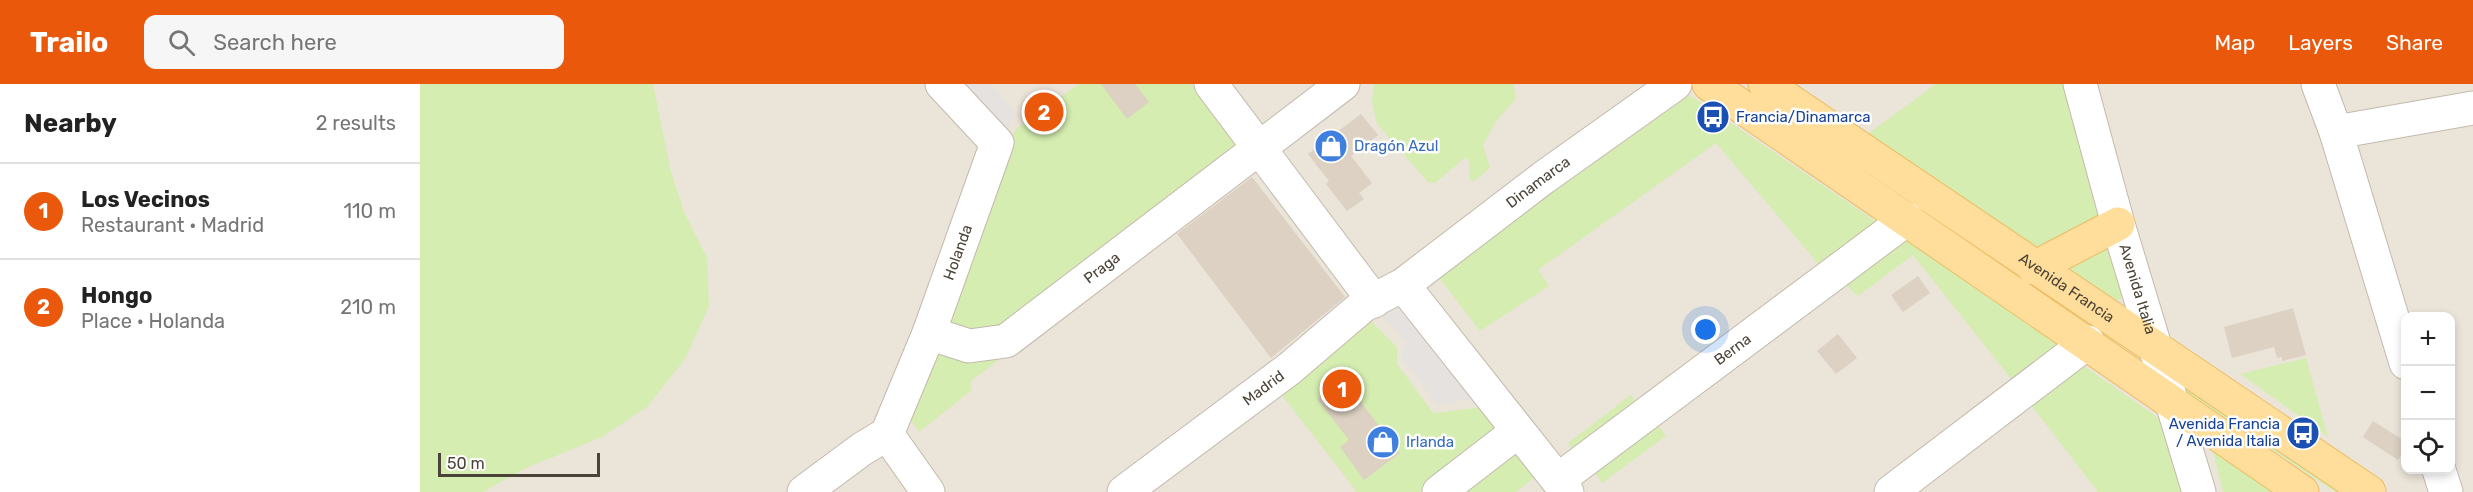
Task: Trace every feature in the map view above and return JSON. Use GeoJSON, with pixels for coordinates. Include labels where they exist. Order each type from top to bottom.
{"type":"FeatureCollection","features":[{"type":"Feature","properties":{"kind":"main road"},"geometry":{"type":"LineString","coordinates":[[1709,84],[2088,342],[2302,492]]}},
{"type":"Feature","properties":{"kind":"main road","name":"Avenida Francia"},"geometry":{"type":"LineString","coordinates":[[1765,84],[2034,268],[2369,492]]}},
{"type":"Feature","properties":{"kind":"main road"},"geometry":{"type":"LineString","coordinates":[[2034,268],[2118,224]]}},
{"type":"Feature","properties":{"kind":"street","name":"Holanda"},"geometry":{"type":"LineString","coordinates":[[887,434],[929,333],[997,142],[942,84]]}},
{"type":"Feature","properties":{"kind":"street"},"geometry":{"type":"LineString","coordinates":[[1211,84],[1374,301]]}},
{"type":"Feature","properties":{"kind":"street"},"geometry":{"type":"LineString","coordinates":[[1259,146],[1343,84]]}},
{"type":"Feature","properties":{"kind":"street","name":"Dinamarca"},"geometry":{"type":"LineString","coordinates":[[1403,285],[1543,178],[1676,84]]}},
{"type":"Feature","properties":{"kind":"street","name":"Avenida Italia"},"geometry":{"type":"LineString","coordinates":[[2080,84],[2118,224],[2198,491]]}},
{"type":"Feature","properties":{"kind":"street"},"geometry":{"type":"LineString","coordinates":[[2318,84],[2336,132],[2401,346]]}},
{"type":"Feature","properties":{"kind":"street"},"geometry":{"type":"LineString","coordinates":[[2336,132],[2473,108]]}},
{"type":"Feature","properties":{"kind":"street","name":"Praga"},"geometry":{"type":"LineString","coordinates":[[929,333],[969,346],[1006,341],[1259,146]]}},
{"type":"Feature","properties":{"kind":"street","name":"Berna"},"geometry":{"type":"LineString","coordinates":[[1562,486],[1906,219]]}},
{"type":"Feature","properties":{"kind":"street"},"geometry":{"type":"LineString","coordinates":[[1403,285],[1562,486]]}},
{"type":"Feature","properties":{"kind":"street","name":"Madrid"},"geometry":{"type":"LineString","coordinates":[[1124,492],[1289,369],[1364,305],[1403,285]]}},
{"type":"Feature","properties":{"kind":"street"},"geometry":{"type":"LineString","coordinates":[[1891,492],[2088,342]]}},
{"type":"Feature","properties":{"kind":"street"},"geometry":{"type":"LineString","coordinates":[[1438,492],[1518,431]]}},
{"type":"Feature","properties":{"kind":"street"},"geometry":{"type":"LineString","coordinates":[[804,492],[862,449],[887,434],[928,492]]}},
{"type":"Feature","properties":{"kind":"street"},"geometry":{"type":"LineString","coordinates":[[2440,474],[2446,492]]}},
{"type":"Feature","properties":{"kind":"shaded area"},"geometry":{"type":"Polygon","coordinates":[[[420,84],[2473,84],[2473,492],[420,492],[420,84]]]}},
{"type":"Feature","properties":{"kind":"shaded area"},"geometry":{"type":"Polygon","coordinates":[[[967,84],[991,84],[1015,113],[1007,131],[967,84]]]}},
{"type":"Feature","properties":{"kind":"shaded area"},"geometry":{"type":"Polygon","coordinates":[[[1395,303],[1471,399],[1438,405],[1402,358],[1405,341],[1382,314],[1395,303]]]}},
{"type":"Feature","properties":{"kind":"green space"},"geometry":{"type":"Polygon","coordinates":[[[420,84],[653,84],[671,172],[685,214],[707,258],[709,306],[685,359],[647,407],[602,437],[524,469],[483,492],[420,492],[420,84]]]}},
{"type":"Feature","properties":{"kind":"green space"},"geometry":{"type":"Polygon","coordinates":[[[1079,84],[1192,84],[1236,143],[1236,151],[999,336],[945,327],[1000,167],[1016,129],[1079,84]]]}},
{"type":"Feature","properties":{"kind":"green space"},"geometry":{"type":"Polygon","coordinates":[[[1374,84],[1513,84],[1516,99],[1496,121],[1483,145],[1490,168],[1473,182],[1470,180],[1469,160],[1465,158],[1435,183],[1429,183],[1377,124],[1372,102],[1374,84]]]}},
{"type":"Feature","properties":{"kind":"green space"},"geometry":{"type":"Polygon","coordinates":[[[1936,84],[2066,84],[2127,295],[2116,301],[1861,139],[1936,84]]]}},
{"type":"Feature","properties":{"kind":"green space"},"geometry":{"type":"Polygon","coordinates":[[[1690,95],[1881,225],[1821,267],[1716,143],[1538,270],[1549,286],[1480,331],[1437,275],[1690,95]]]}},
{"type":"Feature","properties":{"kind":"green space"},"geometry":{"type":"Polygon","coordinates":[[[1915,233],[2064,339],[2016,385],[1913,255],[1858,296],[1846,285],[1915,233]]]}},
{"type":"Feature","properties":{"kind":"green space"},"geometry":{"type":"Polygon","coordinates":[[[1157,238],[970,382],[972,390],[919,432],[910,419],[939,349],[967,353],[1157,238]]]}},
{"type":"Feature","properties":{"kind":"green space"},"geometry":{"type":"Polygon","coordinates":[[[1366,316],[1397,347],[1397,364],[1433,413],[1484,407],[1500,427],[1420,492],[1357,492],[1278,390],[1366,316]]]}},
{"type":"Feature","properties":{"kind":"green space"},"geometry":{"type":"Polygon","coordinates":[[[2306,358],[2328,437],[2240,374],[2306,358]]]}},
{"type":"Feature","properties":{"kind":"green space"},"geometry":{"type":"Polygon","coordinates":[[[2078,362],[2163,421],[2184,492],[2098,492],[2025,397],[2078,362]]]}},
{"type":"Feature","properties":{"kind":"green space"},"geometry":{"type":"Polygon","coordinates":[[[2190,384],[2353,492],[2335,492],[2185,391],[2190,384]]]}},
{"type":"Feature","properties":{"kind":"green space"},"geometry":{"type":"Polygon","coordinates":[[[1631,395],[1640,407],[1576,454],[1568,443],[1631,395]]]}},
{"type":"Feature","properties":{"kind":"green space"},"geometry":{"type":"Polygon","coordinates":[[[1653,419],[1666,436],[1602,483],[1590,466],[1653,419]]]}},
{"type":"Feature","properties":{"kind":"green space"},"geometry":{"type":"Polygon","coordinates":[[[1510,447],[1534,478],[1516,492],[1454,492],[1510,447]]]}},
{"type":"Feature","properties":{"kind":"green space"},"geometry":{"type":"Polygon","coordinates":[[[2213,451],[2274,492],[2223,492],[2213,451]]]}},
{"type":"Feature","properties":{"kind":"building"},"geometry":{"type":"Polygon","coordinates":[[[1101,84],[1135,84],[1149,102],[1127,119],[1101,84]]]}},
{"type":"Feature","properties":{"kind":"building"},"geometry":{"type":"Polygon","coordinates":[[[1361,114],[1378,135],[1351,156],[1372,183],[1359,193],[1364,199],[1347,211],[1326,184],[1329,181],[1308,154],[1361,114]]]}},
{"type":"Feature","properties":{"kind":"building"},"geometry":{"type":"Polygon","coordinates":[[[1252,177],[1345,297],[1271,358],[1177,234],[1252,177]]]}},
{"type":"Feature","properties":{"kind":"building"},"geometry":{"type":"Polygon","coordinates":[[[1918,276],[1930,293],[1903,312],[1891,295],[1918,276]]]}},
{"type":"Feature","properties":{"kind":"building"},"geometry":{"type":"Polygon","coordinates":[[[2293,308],[2306,355],[2282,361],[2282,357],[2277,358],[2274,347],[2232,358],[2224,327],[2293,308]]]}},
{"type":"Feature","properties":{"kind":"building"},"geometry":{"type":"Polygon","coordinates":[[[1838,334],[1857,358],[1836,374],[1817,351],[1838,334]]]}},
{"type":"Feature","properties":{"kind":"building"},"geometry":{"type":"Polygon","coordinates":[[[1343,379],[1400,453],[1364,480],[1340,447],[1349,440],[1317,399],[1343,379]]]}},
{"type":"Feature","properties":{"kind":"building"},"geometry":{"type":"Polygon","coordinates":[[[2373,421],[2401,439],[2401,456],[2398,460],[2363,437],[2373,421]]]}},
{"type":"Feature","properties":{"kind":"place","name":"Hongo"},"geometry":{"type":"Point","coordinates":[1044,112]}},
{"type":"Feature","properties":{"kind":"place","name":"Francia/Dinamarca"},"geometry":{"type":"Point","coordinates":[1713,117]}},
{"type":"Feature","properties":{"kind":"place","name":"Dragón Azul"},"geometry":{"type":"Point","coordinates":[1331,146]}},
{"type":"Feature","properties":{"kind":"place","name":"Los Vecinos"},"geometry":{"type":"Point","coordinates":[1342,389]}},
{"type":"Feature","properties":{"kind":"place","name":"Avenida Francia / Avenida Italia"},"geometry":{"type":"Point","coordinates":[2303,433]}},
{"type":"Feature","properties":{"kind":"place","name":"Irlanda"},"geometry":{"type":"Point","coordinates":[1383,442]}}]}
